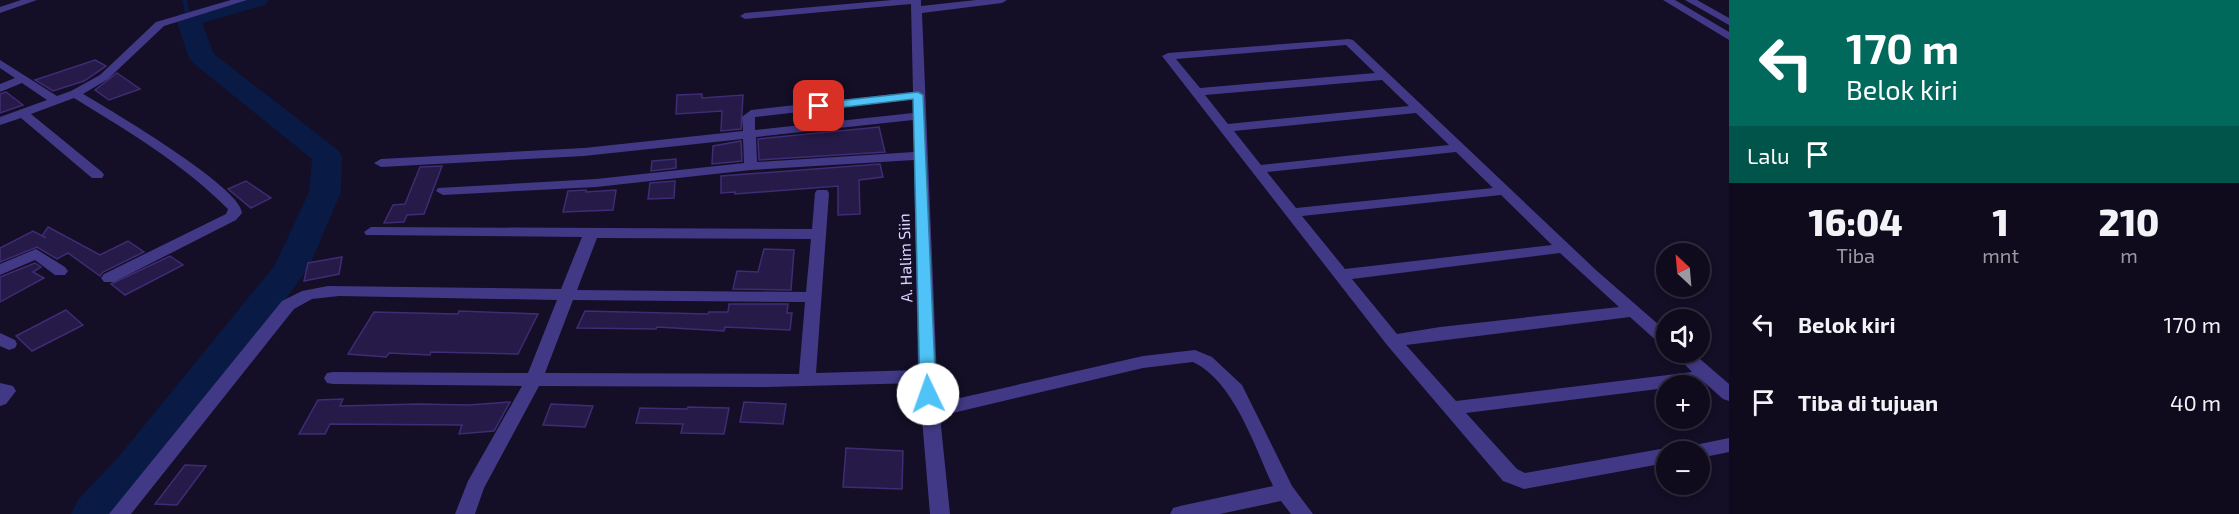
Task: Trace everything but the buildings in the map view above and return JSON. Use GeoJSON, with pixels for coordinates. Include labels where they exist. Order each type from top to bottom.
{"type":"FeatureCollection","features":[{"type":"Feature","properties":{"kind":"street"},"geometry":{"type":"LineString","coordinates":[[0,10],[32,0]]}},
{"type":"Feature","properties":{"kind":"street"},"geometry":{"type":"LineString","coordinates":[[0,121],[75,94],[104,77],[157,26],[175,18],[242,0]]}},
{"type":"Feature","properties":{"kind":"street"},"geometry":{"type":"LineString","coordinates":[[745,16],[1002,0]]}},
{"type":"Feature","properties":{"kind":"street"},"geometry":{"type":"LineString","coordinates":[[1668,0],[1729,37]]}},
{"type":"Feature","properties":{"kind":"street"},"geometry":{"type":"LineString","coordinates":[[1690,0],[1729,22]]}},
{"type":"Feature","properties":{"kind":"street","name":"A. Halim Siin"},"geometry":{"type":"LineString","coordinates":[[916,4],[927,376],[940,514]]}},
{"type":"Feature","properties":{"kind":"street"},"geometry":{"type":"LineString","coordinates":[[1656,331],[1564,248],[1349,42],[1168,56],[1393,341],[1509,475],[1516,480],[1524,481],[1656,458]]}},
{"type":"Feature","properties":{"kind":"street"},"geometry":{"type":"LineString","coordinates":[[0,63],[56,101]]}},
{"type":"Feature","properties":{"kind":"street"},"geometry":{"type":"LineString","coordinates":[[1197,92],[1384,76]]}},
{"type":"Feature","properties":{"kind":"street"},"geometry":{"type":"LineString","coordinates":[[0,88],[23,79]]}},
{"type":"Feature","properties":{"kind":"street"},"geometry":{"type":"LineString","coordinates":[[75,94],[149,139],[217,190],[236,211],[231,216],[109,278]]}},
{"type":"Feature","properties":{"kind":"street"},"geometry":{"type":"LineString","coordinates":[[751,166],[748,117],[752,114],[918,95]]}},
{"type":"Feature","properties":{"kind":"street"},"geometry":{"type":"LineString","coordinates":[[1225,128],[1418,109]]}},
{"type":"Feature","properties":{"kind":"street"},"geometry":{"type":"LineString","coordinates":[[23,112],[97,174]]}},
{"type":"Feature","properties":{"kind":"street"},"geometry":{"type":"LineString","coordinates":[[381,163],[584,152],[918,116]]}},
{"type":"Feature","properties":{"kind":"street"},"geometry":{"type":"LineString","coordinates":[[1257,169],[1459,148]]}},
{"type":"Feature","properties":{"kind":"street"},"geometry":{"type":"LineString","coordinates":[[443,191],[596,183],[751,166],[920,156]]}},
{"type":"Feature","properties":{"kind":"street"},"geometry":{"type":"LineString","coordinates":[[1292,213],[1504,191]]}},
{"type":"Feature","properties":{"kind":"street"},"geometry":{"type":"LineString","coordinates":[[807,380],[822,193]]}},
{"type":"Feature","properties":{"kind":"street"},"geometry":{"type":"LineString","coordinates":[[371,232],[819,234]]}},
{"type":"Feature","properties":{"kind":"street"},"geometry":{"type":"LineString","coordinates":[[465,514],[475,487],[535,378],[591,233]]}},
{"type":"Feature","properties":{"kind":"street"},"geometry":{"type":"LineString","coordinates":[[1341,275],[1564,248]]}},
{"type":"Feature","properties":{"kind":"street"},"geometry":{"type":"LineString","coordinates":[[0,270],[36,254],[60,271]]}},
{"type":"Feature","properties":{"kind":"street"},"geometry":{"type":"LineString","coordinates":[[119,514],[288,305],[298,297],[330,290],[372,293],[813,297]]}},
{"type":"Feature","properties":{"kind":"street"},"geometry":{"type":"LineString","coordinates":[[1393,341],[1429,334],[1633,311]]}},
{"type":"Feature","properties":{"kind":"street"},"geometry":{"type":"LineString","coordinates":[[929,412],[1143,362],[1195,356],[1206,361],[1236,390],[1285,492],[1303,514]]}},
{"type":"Feature","properties":{"kind":"street"},"geometry":{"type":"LineString","coordinates":[[1693,363],[1707,375]]}},
{"type":"Feature","properties":{"kind":"street"},"geometry":{"type":"LineString","coordinates":[[333,378],[807,380],[927,376]]}},
{"type":"Feature","properties":{"kind":"street"},"geometry":{"type":"LineString","coordinates":[[1710,378],[1729,394]]}},
{"type":"Feature","properties":{"kind":"street"},"geometry":{"type":"LineString","coordinates":[[1451,408],[1656,382]]}},
{"type":"Feature","properties":{"kind":"street"},"geometry":{"type":"LineString","coordinates":[[0,390],[7,391],[0,399]]}},
{"type":"Feature","properties":{"kind":"street"},"geometry":{"type":"LineString","coordinates":[[1710,449],[1729,445]]}},
{"type":"Feature","properties":{"kind":"street"},"geometry":{"type":"LineString","coordinates":[[1180,514],[1285,492]]}},
{"type":"Feature","properties":{"kind":"waterway"},"geometry":{"type":"LineString","coordinates":[[185,0],[188,19]]}},
{"type":"Feature","properties":{"kind":"waterway"},"geometry":{"type":"LineString","coordinates":[[94,514],[136,466],[290,269],[325,192],[327,156],[202,58],[188,19],[257,0]]}},
{"type":"Feature","properties":{"kind":"route"},"geometry":{"type":"LineString","coordinates":[[819,106],[918,95],[928,394]]}}]}
